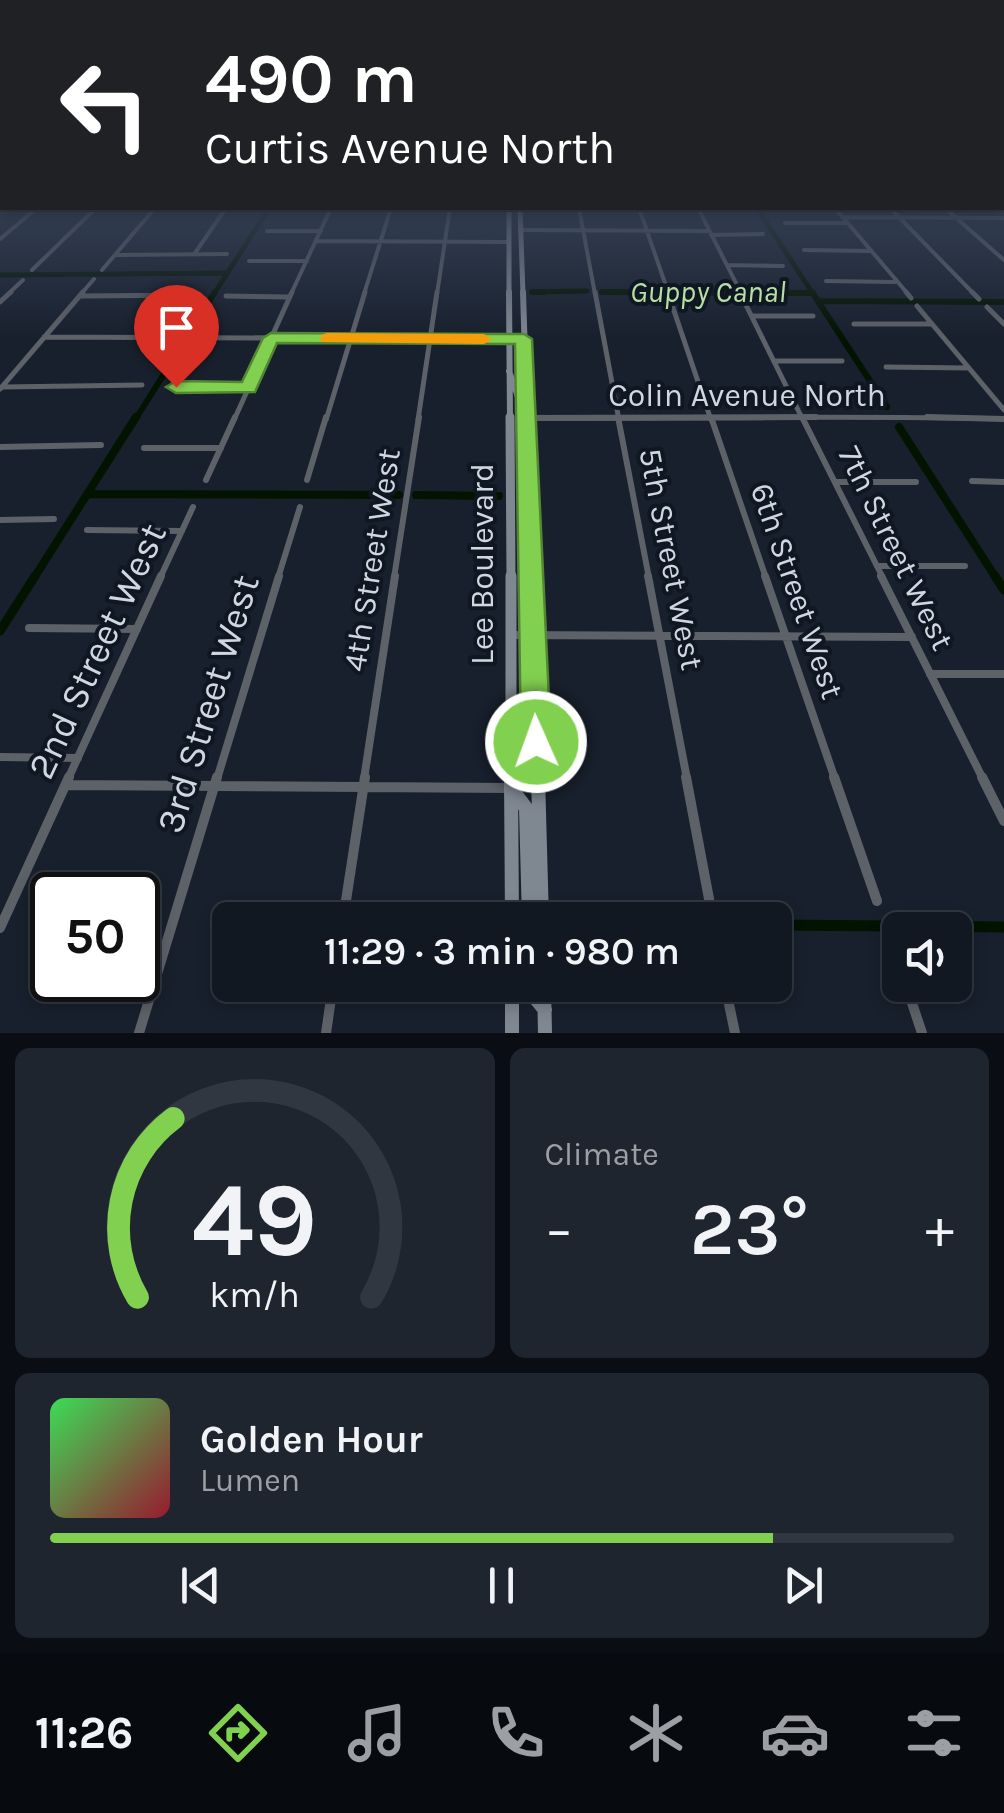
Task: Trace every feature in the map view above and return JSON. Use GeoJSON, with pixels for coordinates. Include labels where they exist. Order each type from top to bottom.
{"type":"FeatureCollection","features":[{"type":"Feature","properties":{"kind":"main road","name":"Lee Boulevard"},"geometry":{"type":"LineString","coordinates":[[509,242],[512,902]]}},
{"type":"Feature","properties":{"kind":"main road"},"geometry":{"type":"LineString","coordinates":[[509,242],[516,245],[517,274],[522,278]]}},
{"type":"Feature","properties":{"kind":"main road","name":"Lee Boulevard"},"geometry":{"type":"LineString","coordinates":[[521,242],[541,902]]}},
{"type":"Feature","properties":{"kind":"main road"},"geometry":{"type":"LineString","coordinates":[[509,370],[518,381],[519,410],[526,418]]}},
{"type":"Feature","properties":{"kind":"main road"},"geometry":{"type":"LineString","coordinates":[[511,788],[526,808],[529,902]]}},
{"type":"Feature","properties":{"kind":"main road"},"geometry":{"type":"LineString","coordinates":[[512,1002],[512,1033]]}},
{"type":"Feature","properties":{"kind":"main road"},"geometry":{"type":"LineString","coordinates":[[538,1002],[545,1010]]}},
{"type":"Feature","properties":{"kind":"main road"},"geometry":{"type":"LineString","coordinates":[[545,1002],[546,1033]]}},
{"type":"Feature","properties":{"kind":"street"},"geometry":{"type":"LineString","coordinates":[[32,270],[61,242]]}},
{"type":"Feature","properties":{"kind":"street"},"geometry":{"type":"LineString","coordinates":[[102,270],[126,242]]}},
{"type":"Feature","properties":{"kind":"street"},"geometry":{"type":"LineString","coordinates":[[194,254],[202,242]]}},
{"type":"Feature","properties":{"kind":"street"},"geometry":{"type":"LineString","coordinates":[[206,480],[315,242]]}},
{"type":"Feature","properties":{"kind":"street"},"geometry":{"type":"LineString","coordinates":[[308,480],[380,242]]}},
{"type":"Feature","properties":{"kind":"street","name":"4th Street West"},"geometry":{"type":"LineString","coordinates":[[346,902],[445,242]]}},
{"type":"Feature","properties":{"kind":"street","name":"5th Street West"},"geometry":{"type":"LineString","coordinates":[[586,242],[710,902]]}},
{"type":"Feature","properties":{"kind":"street"},"geometry":{"type":"LineString","coordinates":[[650,242],[666,286]]}},
{"type":"Feature","properties":{"kind":"street"},"geometry":{"type":"LineString","coordinates":[[715,242],[738,287]]}},
{"type":"Feature","properties":{"kind":"street"},"geometry":{"type":"LineString","coordinates":[[864,242],[910,298]]}},
{"type":"Feature","properties":{"kind":"street"},"geometry":{"type":"LineString","coordinates":[[924,242],[979,299]]}},
{"type":"Feature","properties":{"kind":"street"},"geometry":{"type":"LineString","coordinates":[[984,242],[1004,260]]}},
{"type":"Feature","properties":{"kind":"street"},"geometry":{"type":"LineString","coordinates":[[804,250],[871,250]]}},
{"type":"Feature","properties":{"kind":"street"},"geometry":{"type":"LineString","coordinates":[[115,255],[227,254]]}},
{"type":"Feature","properties":{"kind":"street"},"geometry":{"type":"LineString","coordinates":[[249,261],[306,261]]}},
{"type":"Feature","properties":{"kind":"street"},"geometry":{"type":"LineString","coordinates":[[727,266],[783,266]]}},
{"type":"Feature","properties":{"kind":"street"},"geometry":{"type":"LineString","coordinates":[[0,388],[94,279]]}},
{"type":"Feature","properties":{"kind":"street"},"geometry":{"type":"LineString","coordinates":[[0,302],[22,280]]}},
{"type":"Feature","properties":{"kind":"street"},"geometry":{"type":"LineString","coordinates":[[826,281],[897,282]]}},
{"type":"Feature","properties":{"kind":"street"},"geometry":{"type":"LineString","coordinates":[[80,296],[200,295]]}},
{"type":"Feature","properties":{"kind":"street"},"geometry":{"type":"LineString","coordinates":[[226,296],[290,297]]}},
{"type":"Feature","properties":{"kind":"street","name":"6th Street West"},"geometry":{"type":"LineString","coordinates":[[670,296],[877,902]]}},
{"type":"Feature","properties":{"kind":"street","name":"7th Street West"},"geometry":{"type":"LineString","coordinates":[[742,297],[1004,820]]}},
{"type":"Feature","properties":{"kind":"street"},"geometry":{"type":"LineString","coordinates":[[917,306],[1004,410]]}},
{"type":"Feature","properties":{"kind":"street"},"geometry":{"type":"LineString","coordinates":[[987,307],[1004,324]]}},
{"type":"Feature","properties":{"kind":"street"},"geometry":{"type":"LineString","coordinates":[[752,316],[813,316]]}},
{"type":"Feature","properties":{"kind":"street"},"geometry":{"type":"LineString","coordinates":[[854,324],[932,324]]}},
{"type":"Feature","properties":{"kind":"street"},"geometry":{"type":"LineString","coordinates":[[44,338],[524,339]]}},
{"type":"Feature","properties":{"kind":"street"},"geometry":{"type":"LineString","coordinates":[[774,361],[842,361]]}},
{"type":"Feature","properties":{"kind":"street"},"geometry":{"type":"LineString","coordinates":[[886,367],[968,368]]}},
{"type":"Feature","properties":{"kind":"street"},"geometry":{"type":"LineString","coordinates":[[0,388],[142,386]]}},
{"type":"Feature","properties":{"kind":"street"},"geometry":{"type":"LineString","coordinates":[[176,387],[248,388]]}},
{"type":"Feature","properties":{"kind":"street","name":"Colin Avenue North"},"geometry":{"type":"LineString","coordinates":[[526,418],[785,419],[802,415],[1004,419]]}},
{"type":"Feature","properties":{"kind":"street"},"geometry":{"type":"LineString","coordinates":[[0,447],[101,445]]}},
{"type":"Feature","properties":{"kind":"street"},"geometry":{"type":"LineString","coordinates":[[144,448],[221,448]]}},
{"type":"Feature","properties":{"kind":"street"},"geometry":{"type":"LineString","coordinates":[[835,482],[916,482]]}},
{"type":"Feature","properties":{"kind":"street"},"geometry":{"type":"LineString","coordinates":[[972,482],[1004,482]]}},
{"type":"Feature","properties":{"kind":"street","name":"2nd Street West"},"geometry":{"type":"LineString","coordinates":[[0,928],[194,507]]}},
{"type":"Feature","properties":{"kind":"street","name":"3rd Street West"},"geometry":{"type":"LineString","coordinates":[[139,1033],[300,507]]}},
{"type":"Feature","properties":{"kind":"street"},"geometry":{"type":"LineString","coordinates":[[0,520],[54,519]]}},
{"type":"Feature","properties":{"kind":"street"},"geometry":{"type":"LineString","coordinates":[[87,530],[182,531]]}},
{"type":"Feature","properties":{"kind":"street"},"geometry":{"type":"LineString","coordinates":[[877,566],[964,566]]}},
{"type":"Feature","properties":{"kind":"street"},"geometry":{"type":"LineString","coordinates":[[29,628],[137,629]]}},
{"type":"Feature","properties":{"kind":"street"},"geometry":{"type":"LineString","coordinates":[[510,636],[912,637]]}},
{"type":"Feature","properties":{"kind":"street"},"geometry":{"type":"LineString","coordinates":[[930,674],[1004,674]]}},
{"type":"Feature","properties":{"kind":"street"},"geometry":{"type":"LineString","coordinates":[[0,757],[78,758]]}},
{"type":"Feature","properties":{"kind":"street"},"geometry":{"type":"LineString","coordinates":[[66,785],[511,788]]}},
{"type":"Feature","properties":{"kind":"street"},"geometry":{"type":"LineString","coordinates":[[326,1033],[331,1002]]}},
{"type":"Feature","properties":{"kind":"street"},"geometry":{"type":"LineString","coordinates":[[729,1002],[734,1033]]}},
{"type":"Feature","properties":{"kind":"street"},"geometry":{"type":"LineString","coordinates":[[912,1002],[922,1033]]}},
{"type":"Feature","properties":{"kind":"waterway"},"geometry":{"type":"LineString","coordinates":[[214,294],[247,242]]}},
{"type":"Feature","properties":{"kind":"waterway"},"geometry":{"type":"LineString","coordinates":[[779,242],[812,293]]}},
{"type":"Feature","properties":{"kind":"waterway"},"geometry":{"type":"LineString","coordinates":[[0,275],[226,273]]}},
{"type":"Feature","properties":{"kind":"waterway","name":"Guppy Canal"},"geometry":{"type":"LineString","coordinates":[[544,292],[532,292],[587,291]]}},
{"type":"Feature","properties":{"kind":"waterway"},"geometry":{"type":"LineString","coordinates":[[191,330],[215,292]]}},
{"type":"Feature","properties":{"kind":"waterway","name":"Guppy Canal"},"geometry":{"type":"LineString","coordinates":[[602,292],[812,293]]}},
{"type":"Feature","properties":{"kind":"waterway"},"geometry":{"type":"LineString","coordinates":[[813,293],[887,407]]}},
{"type":"Feature","properties":{"kind":"waterway"},"geometry":{"type":"LineString","coordinates":[[819,301],[1004,302]]}},
{"type":"Feature","properties":{"kind":"waterway"},"geometry":{"type":"LineString","coordinates":[[135,420],[183,344]]}},
{"type":"Feature","properties":{"kind":"waterway"},"geometry":{"type":"LineString","coordinates":[[87,494],[136,417]]}},
{"type":"Feature","properties":{"kind":"waterway"},"geometry":{"type":"LineString","coordinates":[[899,427],[996,578]]}},
{"type":"Feature","properties":{"kind":"waterway"},"geometry":{"type":"LineString","coordinates":[[34,578],[87,494]]}},
{"type":"Feature","properties":{"kind":"waterway"},"geometry":{"type":"LineString","coordinates":[[87,494],[399,495]]}},
{"type":"Feature","properties":{"kind":"waterway"},"geometry":{"type":"LineString","coordinates":[[416,495],[499,496]]}},
{"type":"Feature","properties":{"kind":"waterway"},"geometry":{"type":"LineString","coordinates":[[0,631],[35,576]]}},
{"type":"Feature","properties":{"kind":"waterway"},"geometry":{"type":"LineString","coordinates":[[995,576],[1004,590]]}},
{"type":"Feature","properties":{"kind":"waterway"},"geometry":{"type":"LineString","coordinates":[[792,925],[1004,927]]}},
{"type":"Feature","properties":{"kind":"slow traffic"},"geometry":{"type":"LineString","coordinates":[[327,338],[484,339]]}},
{"type":"Feature","properties":{"kind":"route"},"geometry":{"type":"LineString","coordinates":[[176,387],[248,388],[271,338],[524,339],[536,742]]}}]}
